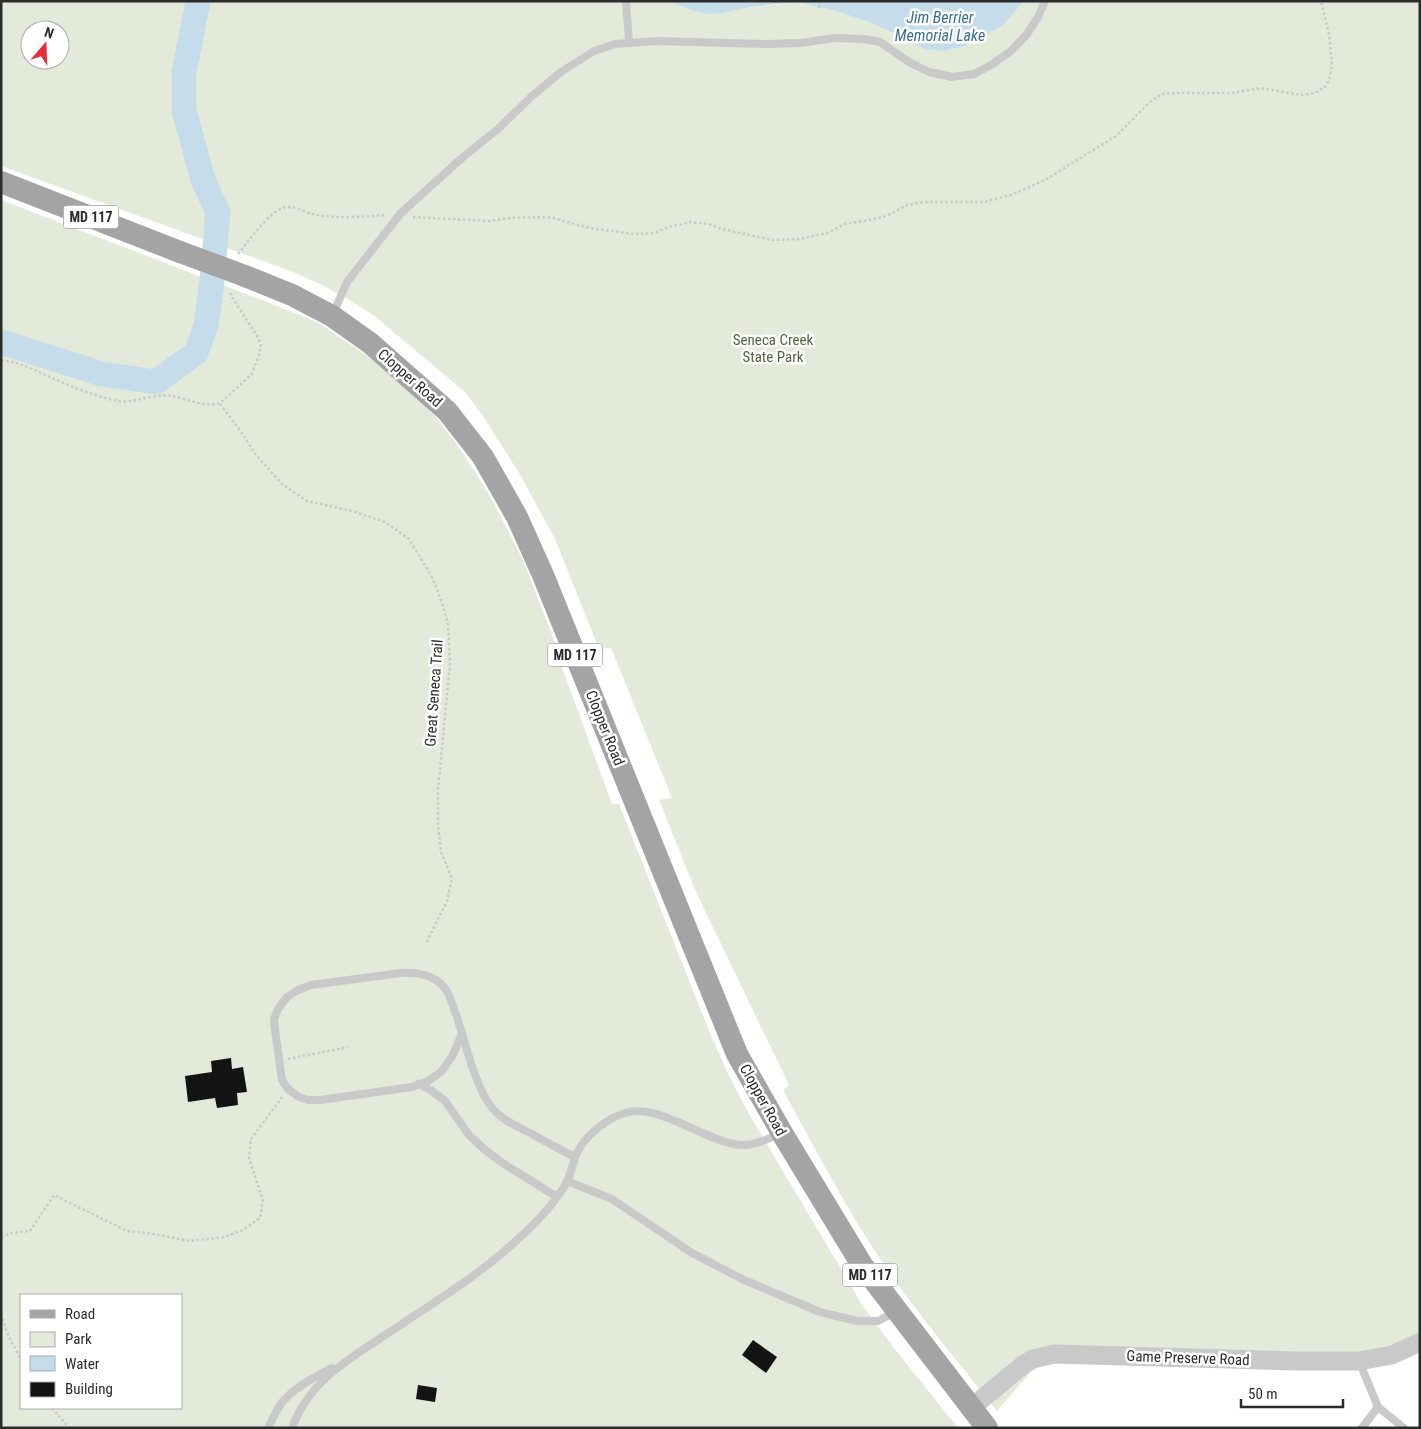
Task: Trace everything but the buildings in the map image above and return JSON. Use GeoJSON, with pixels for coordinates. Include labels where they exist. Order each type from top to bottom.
{"type":"FeatureCollection","features":[{"type":"Feature","properties":{"kind":"main road","name":"Clopper Road"},"geometry":{"type":"LineString","coordinates":[[1,182],[180,252],[238,282],[292,294],[332,316],[370,343],[447,411],[483,457],[517,517],[543,575],[737,1054],[782,1133],[862,1265],[987,1428]]}},
{"type":"Feature","properties":{"kind":"street","name":"Game Preserve Road"},"geometry":{"type":"LineString","coordinates":[[971,1408],[1023,1365],[1033,1359],[1054,1354],[1359,1361],[1392,1355],[1420,1342]]}},
{"type":"Feature","properties":{"kind":"lane"},"geometry":{"type":"LineString","coordinates":[[626,1],[629,42]]}},
{"type":"Feature","properties":{"kind":"lane"},"geometry":{"type":"LineString","coordinates":[[332,316],[347,282],[401,213],[463,157],[498,129],[532,96],[561,72],[594,51],[629,42],[767,44],[800,43],[835,38],[864,39],[880,42],[929,72],[952,77],[974,74],[1011,51],[1027,34],[1038,18],[1045,1]]}},
{"type":"Feature","properties":{"kind":"lane"},"geometry":{"type":"LineString","coordinates":[[462,1033],[453,1055],[441,1072],[428,1081],[412,1087],[308,1100],[299,1098],[288,1089],[282,1080],[274,1019],[278,1009],[288,997],[298,990],[311,985],[401,973],[413,972],[424,974],[444,986],[449,994],[462,1033],[478,1081],[484,1096],[494,1110],[509,1122],[576,1157]]}},
{"type":"Feature","properties":{"kind":"lane"},"geometry":{"type":"LineString","coordinates":[[419,1084],[445,1100],[469,1135],[484,1149],[501,1162],[557,1197]]}},
{"type":"Feature","properties":{"kind":"lane"},"geometry":{"type":"LineString","coordinates":[[268,1428],[284,1400],[297,1388],[342,1363],[476,1274],[519,1239],[541,1217],[557,1197],[567,1181],[585,1139],[599,1127],[626,1112],[641,1111],[660,1116],[716,1139],[741,1145],[756,1143],[782,1133]]}},
{"type":"Feature","properties":{"kind":"lane"},"geometry":{"type":"LineString","coordinates":[[567,1181],[612,1199],[692,1253],[744,1280],[820,1312],[857,1321],[878,1321],[897,1311]]}},
{"type":"Feature","properties":{"kind":"lane"},"geometry":{"type":"LineString","coordinates":[[1359,1361],[1378,1408],[1404,1428]]}},
{"type":"Feature","properties":{"kind":"lane"},"geometry":{"type":"LineString","coordinates":[[292,1428],[296,1417],[320,1382],[342,1363]]}},
{"type":"Feature","properties":{"kind":"lane"},"geometry":{"type":"LineString","coordinates":[[1362,1428],[1378,1408]]}},
{"type":"Feature","properties":{"kind":"path"},"geometry":{"type":"LineString","coordinates":[[819,8],[820,1]]}},
{"type":"Feature","properties":{"kind":"path"},"geometry":{"type":"LineString","coordinates":[[238,255],[274,213],[283,208],[292,207],[325,217],[374,216],[401,213],[411,216],[490,221],[542,217],[590,228],[633,234],[654,233],[690,222],[709,224],[722,229],[772,240],[799,239],[827,233],[845,224],[887,216],[907,205],[924,202],[984,202],[1011,195],[1046,180],[1116,136],[1151,100],[1162,94],[1232,93],[1260,88],[1301,95],[1320,90],[1326,86],[1329,80],[1332,66],[1329,34],[1321,1]]}},
{"type":"Feature","properties":{"kind":"path"},"geometry":{"type":"LineString","coordinates":[[1,360],[16,362],[38,370],[66,384],[119,402],[170,396],[191,402],[215,405],[220,403],[251,375],[260,353],[261,344],[256,334],[231,296],[238,282]]}},
{"type":"Feature","properties":{"kind":"path","name":"Great Seneca Trail"},"geometry":{"type":"LineString","coordinates":[[220,403],[256,455],[282,484],[307,501],[385,522],[409,539],[432,577],[442,603],[448,624],[450,664],[438,789],[438,826],[441,852],[452,878],[447,901],[426,943]]}},
{"type":"Feature","properties":{"kind":"path"},"geometry":{"type":"LineString","coordinates":[[279,1061],[348,1047]]}},
{"type":"Feature","properties":{"kind":"path"},"geometry":{"type":"LineString","coordinates":[[1,1238],[30,1230],[54,1195],[127,1231],[189,1241],[224,1237],[241,1231],[260,1218],[263,1201],[249,1158],[251,1139],[288,1089]]}},
{"type":"Feature","properties":{"kind":"path"},"geometry":{"type":"LineString","coordinates":[[1,1314],[8,1335],[20,1358]]}},
{"type":"Feature","properties":{"kind":"path"},"geometry":{"type":"LineString","coordinates":[[53,1409],[69,1428]]}},
{"type":"Feature","properties":{"kind":"green space","name":"Seneca Creek State Park"},"geometry":{"type":"Polygon","coordinates":[[[1,1],[669,1],[687,9],[724,13],[746,8],[798,2],[860,19],[876,25],[910,43],[1023,3],[1024,1],[1420,1],[1420,1337],[1356,1355],[1052,1347],[997,1411],[917,1311],[873,1248],[838,1190],[783,1090],[789,1085],[696,892],[659,800],[672,798],[611,648],[599,649],[555,539],[522,478],[483,416],[464,391],[372,314],[324,286],[288,270],[1,166],[1,1]]]}},
{"type":"Feature","properties":{"kind":"green space"},"geometry":{"type":"Polygon","coordinates":[[[1,200],[321,324],[391,374],[419,399],[439,421],[459,447],[490,496],[523,560],[559,653],[557,654],[612,804],[619,804],[727,1072],[749,1114],[863,1306],[958,1428],[1,1428],[1,200]]]}},
{"type":"Feature","properties":{"kind":"water","name":"Jim Berrier Memorial Lake"},"geometry":{"type":"Polygon","coordinates":[[[669,1],[1024,1],[1002,26],[964,46],[944,51],[925,49],[860,19],[798,2],[708,14],[687,9],[669,1]]]}},
{"type":"Feature","properties":{"kind":"waterway"},"geometry":{"type":"LineString","coordinates":[[1,342],[102,374],[156,382],[196,353],[206,325],[218,212],[203,180],[184,110],[184,73],[198,1]]}}]}
